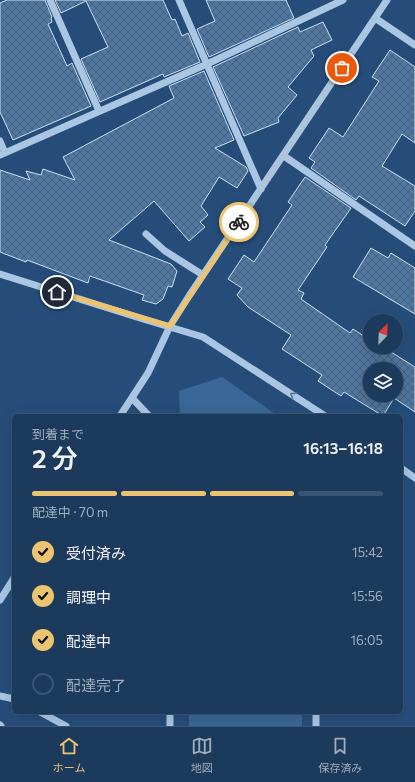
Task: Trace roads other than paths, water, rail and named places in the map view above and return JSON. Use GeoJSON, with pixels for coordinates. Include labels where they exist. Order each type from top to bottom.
{"type":"FeatureCollection","features":[{"type":"Feature","properties":{"kind":"street"},"geometry":{"type":"LineString","coordinates":[[50,0],[99,111]]}},
{"type":"Feature","properties":{"kind":"street"},"geometry":{"type":"LineString","coordinates":[[179,0],[261,189]]}},
{"type":"Feature","properties":{"kind":"street"},"geometry":{"type":"LineString","coordinates":[[0,141],[3,154],[207,64],[343,0]]}},
{"type":"Feature","properties":{"kind":"street"},"geometry":{"type":"LineString","coordinates":[[121,414],[148,373],[170,326],[387,0]]}},
{"type":"Feature","properties":{"kind":"street"},"geometry":{"type":"LineString","coordinates":[[375,18],[415,45]]}},
{"type":"Feature","properties":{"kind":"street"},"geometry":{"type":"LineString","coordinates":[[284,156],[415,246]]}},
{"type":"Feature","properties":{"kind":"street"},"geometry":{"type":"LineString","coordinates":[[146,234],[165,251],[203,275]]}},
{"type":"Feature","properties":{"kind":"street"},"geometry":{"type":"LineString","coordinates":[[0,274],[203,337],[320,414]]}},
{"type":"Feature","properties":{"kind":"street"},"geometry":{"type":"LineString","coordinates":[[132,398],[147,414]]}},
{"type":"Feature","properties":{"kind":"street"},"geometry":{"type":"LineString","coordinates":[[403,469],[415,478]]}},
{"type":"Feature","properties":{"kind":"street"},"geometry":{"type":"LineString","coordinates":[[0,600],[12,581]]}},
{"type":"Feature","properties":{"kind":"street"},"geometry":{"type":"LineString","coordinates":[[0,696],[12,699]]}},
{"type":"Feature","properties":{"kind":"street"},"geometry":{"type":"LineString","coordinates":[[44,714],[66,726]]}},
{"type":"Feature","properties":{"kind":"street"},"geometry":{"type":"LineString","coordinates":[[170,714],[170,726]]}},
{"type":"Feature","properties":{"kind":"street"},"geometry":{"type":"LineString","coordinates":[[316,714],[316,726]]}}]}
